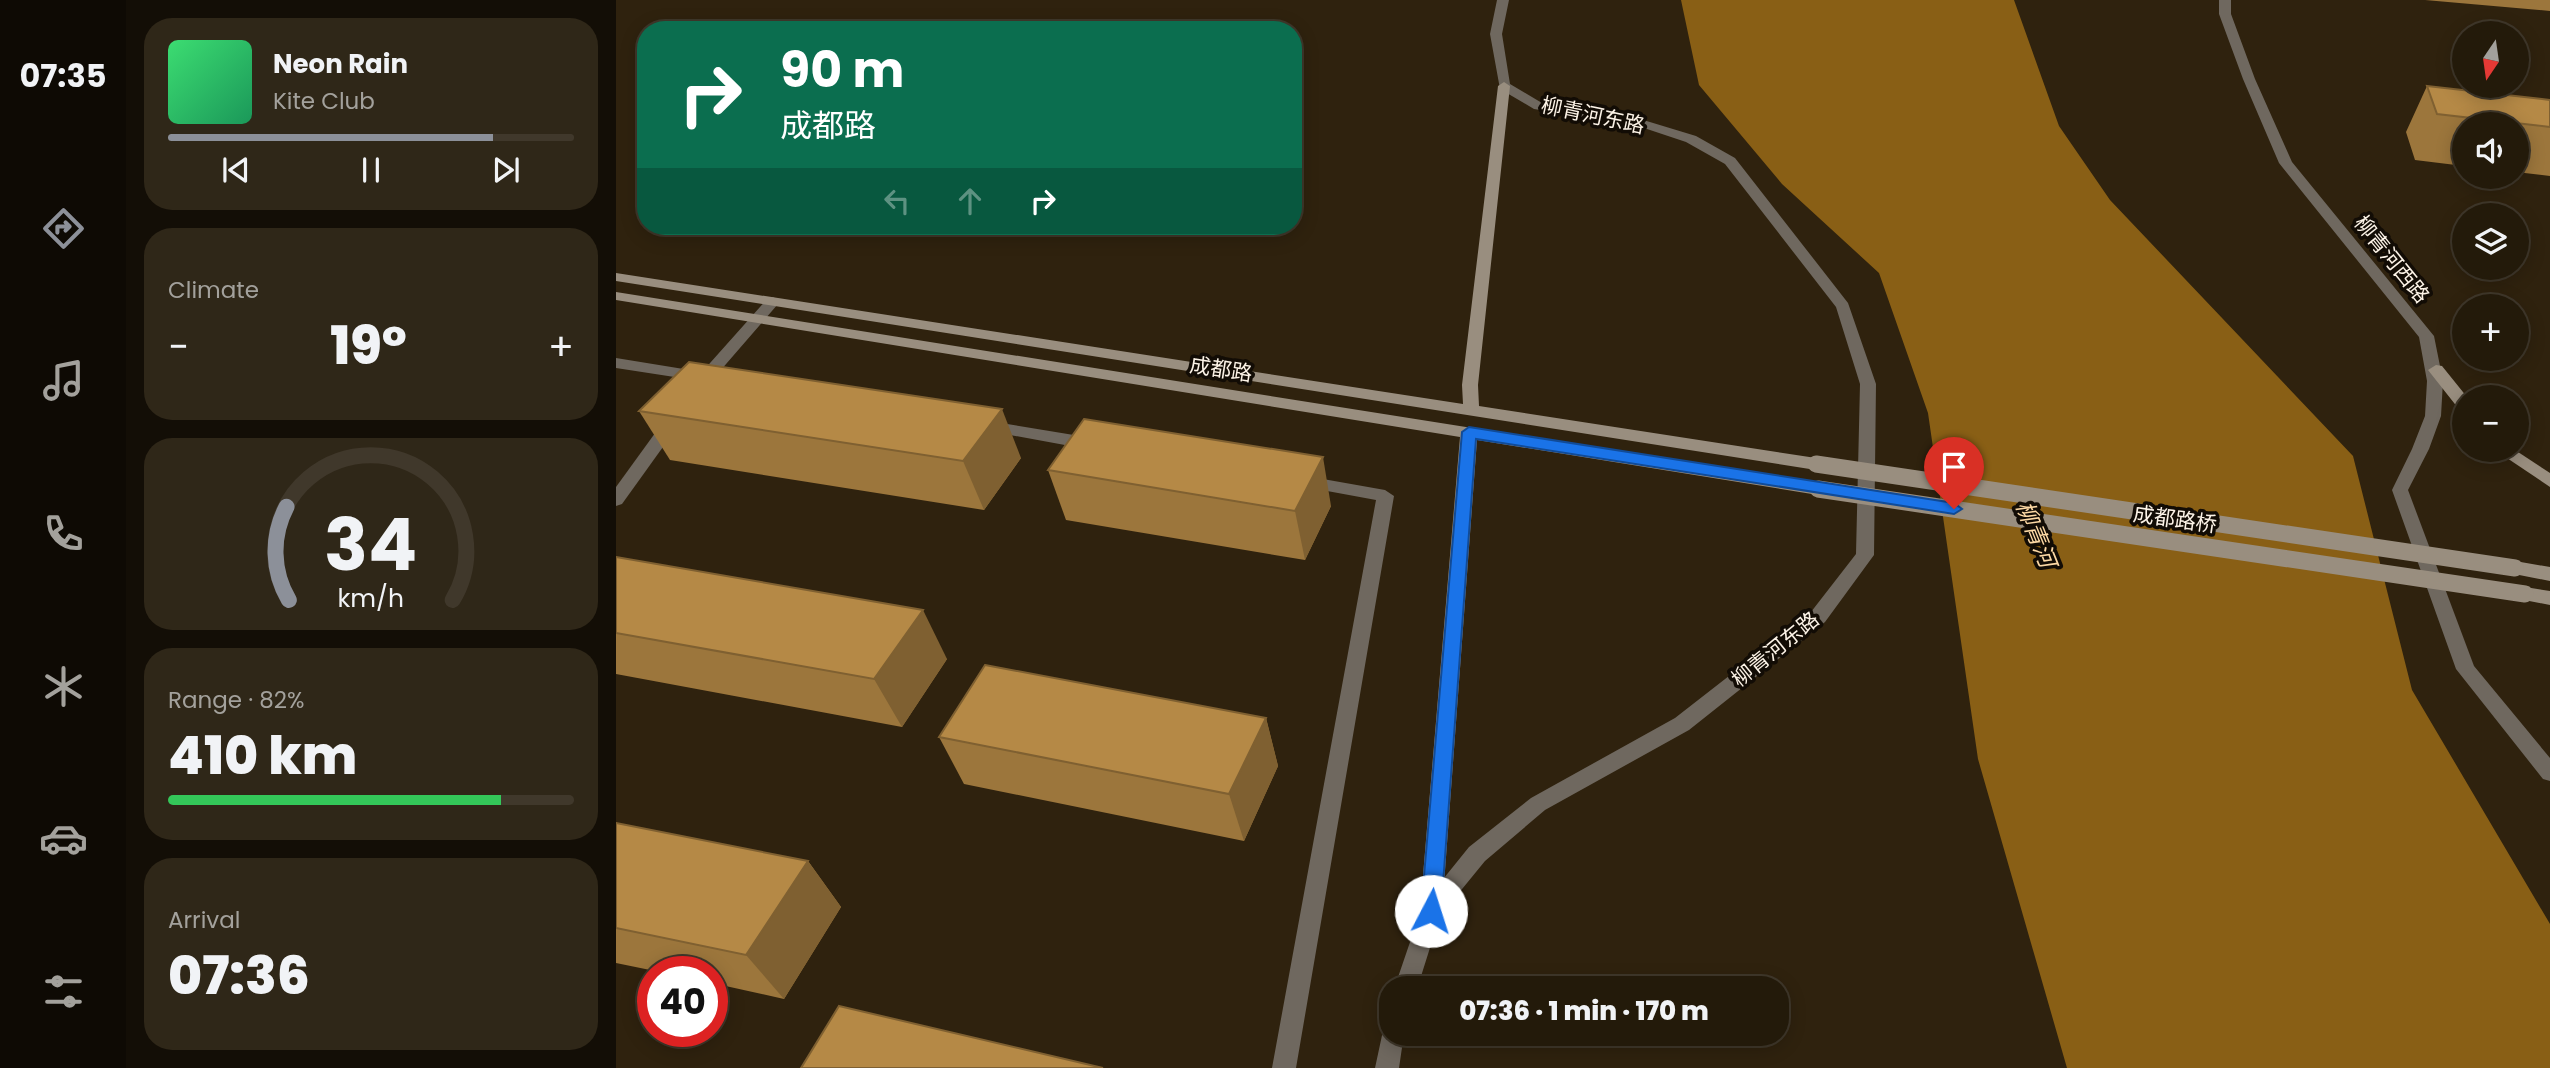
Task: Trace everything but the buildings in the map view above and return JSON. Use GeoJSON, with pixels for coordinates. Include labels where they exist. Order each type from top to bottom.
{"type":"FeatureCollection","features":[{"type":"Feature","properties":{"kind":"street"},"geometry":{"type":"LineString","coordinates":[[1471,412],[1470,385],[1504,86],[1496,34],[1503,0]]}},
{"type":"Feature","properties":{"kind":"street","name":"柳青河西路"},"geometry":{"type":"LineString","coordinates":[[2225,0],[2225,14],[2249,79],[2286,163],[2426,336],[2436,370],[2435,415],[2400,490],[2466,669],[2550,773]]}},
{"type":"Feature","properties":{"kind":"street","name":"柳青河东路"},"geometry":{"type":"LineString","coordinates":[[1409,976],[1431,911],[1477,854],[1538,804],[1682,724],[1818,617],[1865,555],[1868,384],[1843,306],[1730,161],[1691,139],[1640,123],[1538,106],[1504,86]]}},
{"type":"Feature","properties":{"kind":"street","name":"成都路"},"geometry":{"type":"LineString","coordinates":[[616,277],[1816,464]]}},
{"type":"Feature","properties":{"kind":"street","name":"成都路"},"geometry":{"type":"LineString","coordinates":[[616,296],[1818,489]]}},
{"type":"Feature","properties":{"kind":"street"},"geometry":{"type":"LineString","coordinates":[[616,500],[705,377],[773,301]]}},
{"type":"Feature","properties":{"kind":"street"},"geometry":{"type":"LineString","coordinates":[[616,363],[732,381]]}},
{"type":"Feature","properties":{"kind":"street"},"geometry":{"type":"LineString","coordinates":[[2436,370],[2452,389]]}},
{"type":"Feature","properties":{"kind":"street"},"geometry":{"type":"LineString","coordinates":[[977,424],[1113,448]]}},
{"type":"Feature","properties":{"kind":"street"},"geometry":{"type":"LineString","coordinates":[[1431,911],[1469,432]]}},
{"type":"Feature","properties":{"kind":"street"},"geometry":{"type":"LineString","coordinates":[[2521,462],[2550,481]]}},
{"type":"Feature","properties":{"kind":"street","name":"成都路桥"},"geometry":{"type":"LineString","coordinates":[[1816,464],[2550,574]]}},
{"type":"Feature","properties":{"kind":"street"},"geometry":{"type":"LineString","coordinates":[[1284,1068],[1385,496],[1290,479]]}},
{"type":"Feature","properties":{"kind":"street","name":"成都路桥"},"geometry":{"type":"LineString","coordinates":[[1818,489],[2550,598]]}},
{"type":"Feature","properties":{"kind":"street"},"geometry":{"type":"LineString","coordinates":[[1387,1068],[1390,1046]]}},
{"type":"Feature","properties":{"kind":"water","name":"柳青河"},"geometry":{"type":"Polygon","coordinates":[[[1681,0],[2014,0],[2059,126],[2110,200],[2353,456],[2412,690],[2550,924],[2550,1068],[2067,1068],[1978,759],[1928,413],[1879,273],[1782,184],[1699,85],[1681,0]]]}},
{"type":"Feature","properties":{"kind":"route"},"geometry":{"type":"LineString","coordinates":[[1431,911],[1469,432],[1954,509]]}}]}
